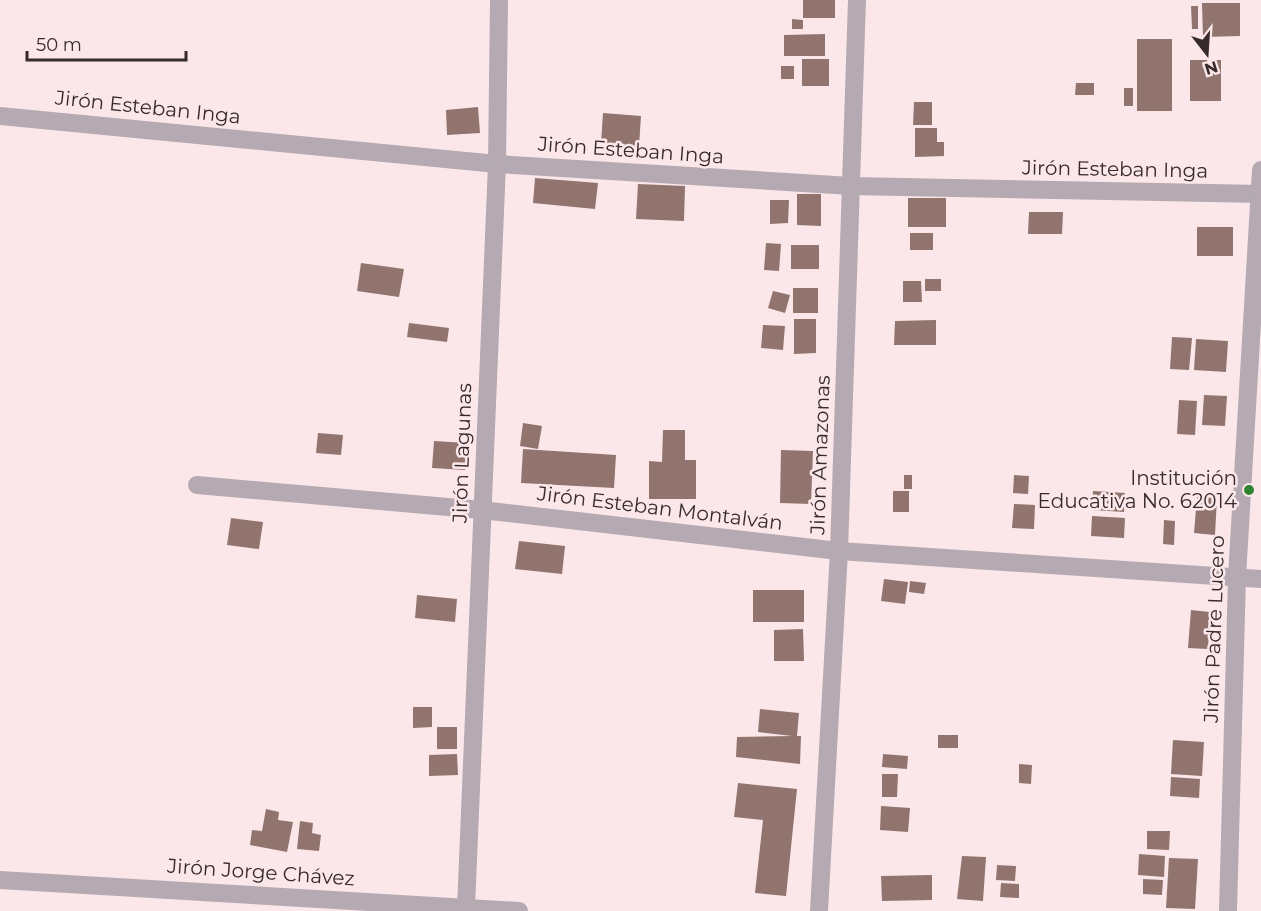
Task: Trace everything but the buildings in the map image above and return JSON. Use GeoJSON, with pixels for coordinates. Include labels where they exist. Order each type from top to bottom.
{"type":"FeatureCollection","features":[{"type":"Feature","properties":{"kind":"street","name":"Jirón Lagunas"},"geometry":{"type":"LineString","coordinates":[[466,908],[497,164],[499,0]]}},
{"type":"Feature","properties":{"kind":"street","name":"Jirón Amazonas"},"geometry":{"type":"LineString","coordinates":[[819,911],[839,551],[857,0]]}},
{"type":"Feature","properties":{"kind":"street","name":"Jirón Esteban Inga"},"geometry":{"type":"LineString","coordinates":[[0,116],[497,164],[851,186],[1260,194]]}},
{"type":"Feature","properties":{"kind":"street","name":"Jirón Padre Lucero"},"geometry":{"type":"LineString","coordinates":[[1228,911],[1237,578],[1261,170]]}},
{"type":"Feature","properties":{"kind":"street","name":"Jirón Esteban Montalván"},"geometry":{"type":"LineString","coordinates":[[197,485],[482,510],[839,551],[1261,579]]}},
{"type":"Feature","properties":{"kind":"street","name":"Jirón Jorge Chávez"},"geometry":{"type":"LineString","coordinates":[[0,880],[519,911]]}},
{"type":"Feature","properties":{"kind":"place","name":"Institución Educativa No. 62014"},"geometry":{"type":"Point","coordinates":[1249,490]}}]}
